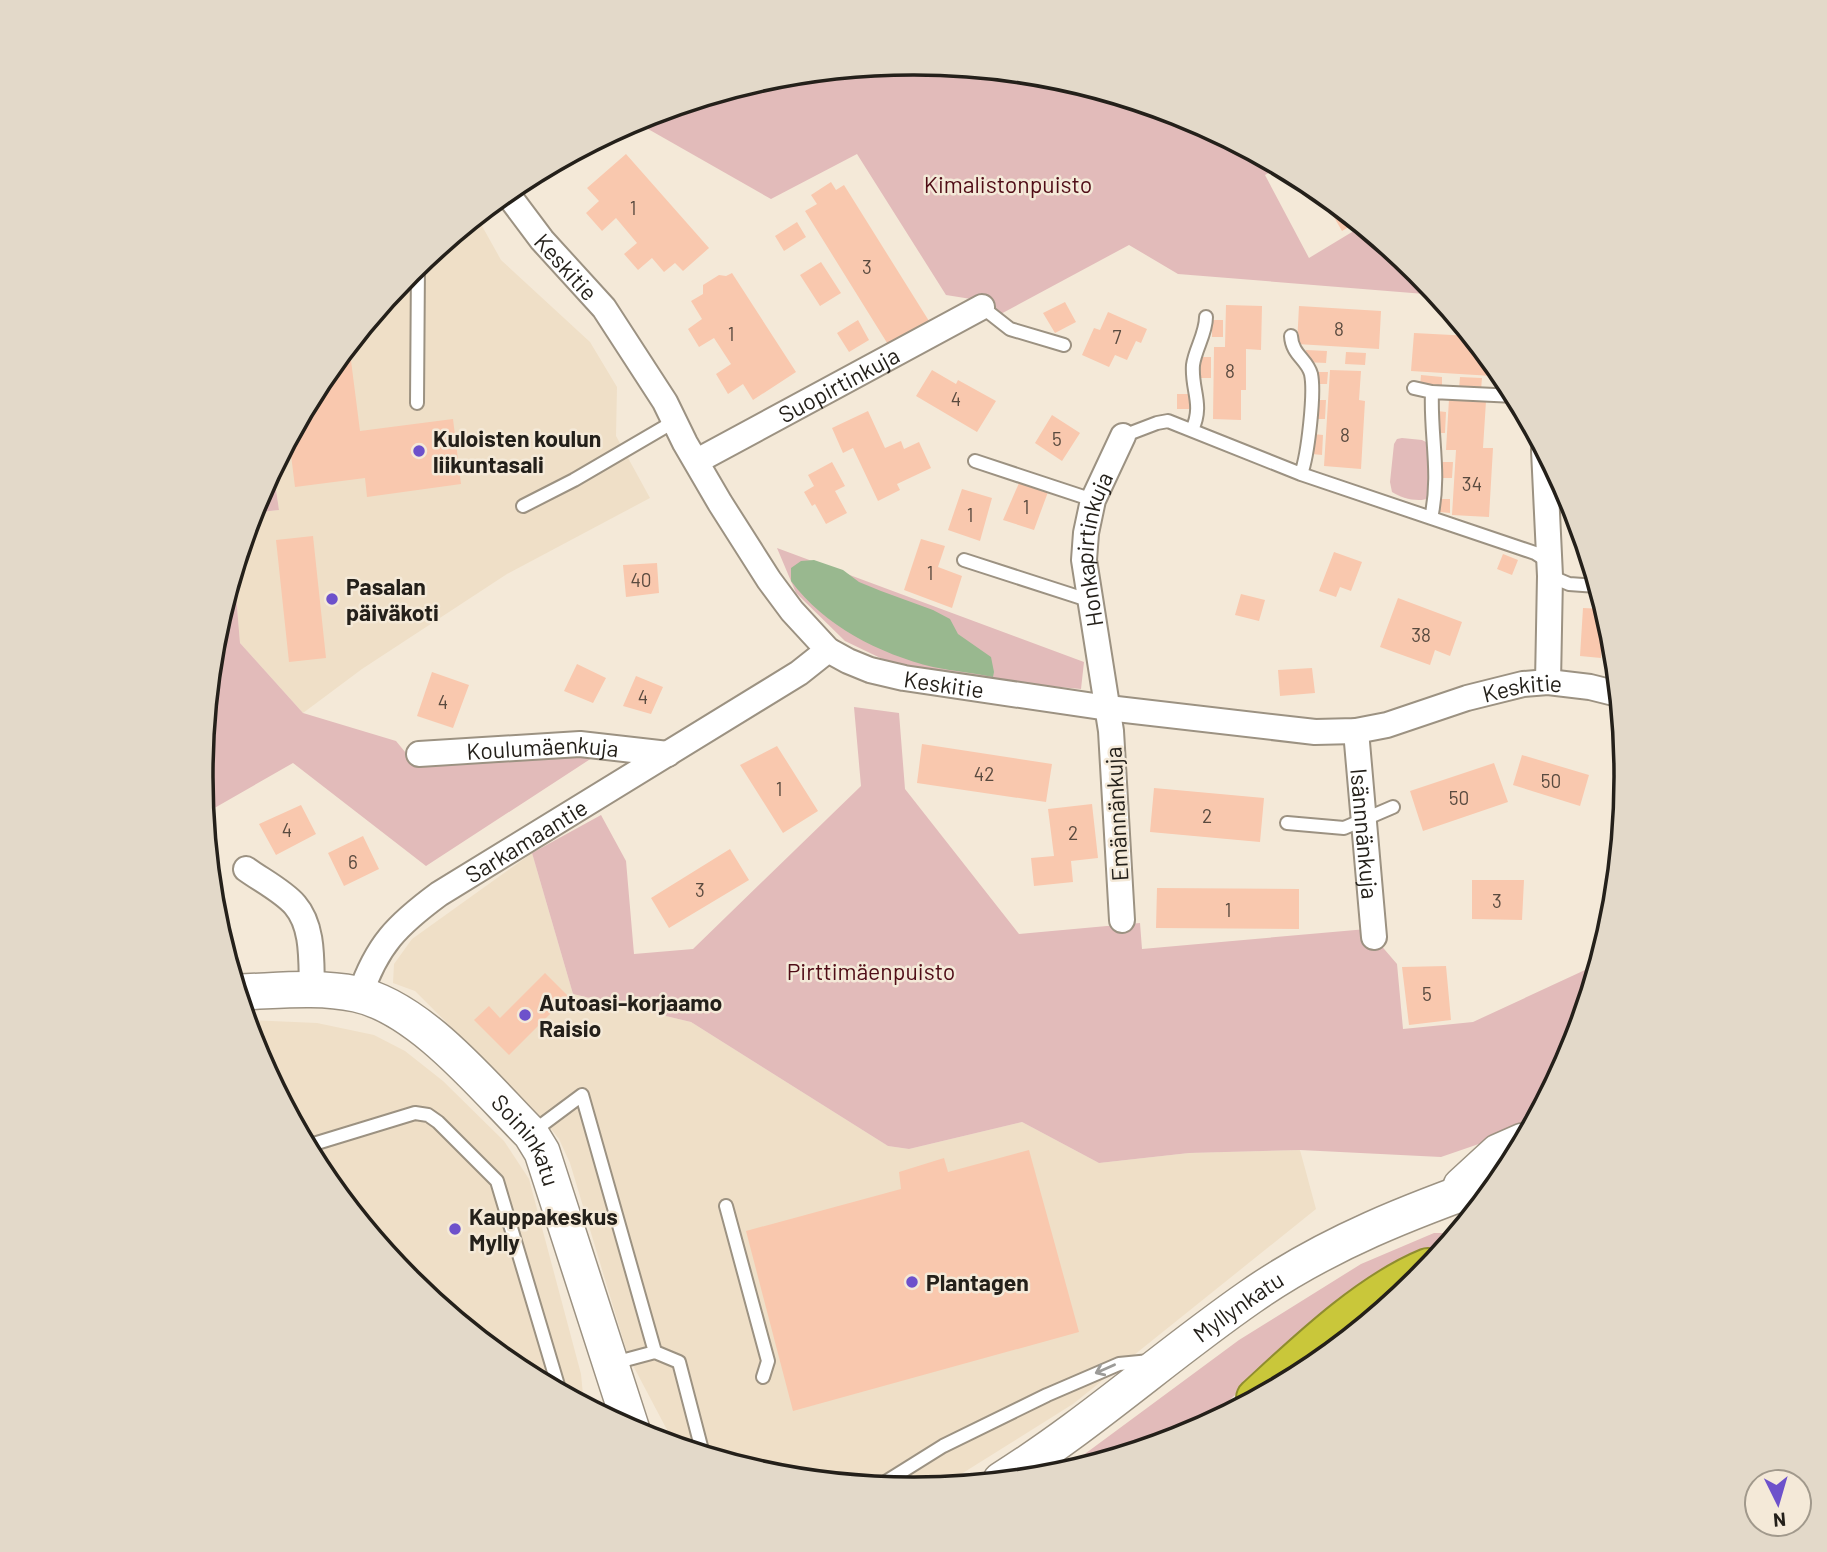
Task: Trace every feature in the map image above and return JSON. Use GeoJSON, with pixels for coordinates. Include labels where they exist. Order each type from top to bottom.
{"type":"FeatureCollection","features":[{"type":"Feature","properties":{"kind":"highway"},"geometry":{"type":"LineString","coordinates":[[1295,1364],[1349,1317],[1396,1285]]}},
{"type":"Feature","properties":{"kind":"street","name":"Keskitie"},"geometry":{"type":"LineString","coordinates":[[513,201],[542,240],[604,308],[665,402],[720,503],[792,611],[828,650],[870,670],[904,678],[1108,708],[1315,732],[1356,731],[1387,725],[1467,698],[1523,684],[1548,682],[1609,692]]}},
{"type":"Feature","properties":{"kind":"street","name":"Suopirtinkuja"},"geometry":{"type":"LineString","coordinates":[[696,461],[982,307]]}},
{"type":"Feature","properties":{"kind":"street","name":"Honkapirtinkuja"},"geometry":{"type":"LineString","coordinates":[[1108,708],[1084,560],[1093,500],[1123,436]]}},
{"type":"Feature","properties":{"kind":"street"},"geometry":{"type":"LineString","coordinates":[[1545,473],[1550,569],[1548,682]]}},
{"type":"Feature","properties":{"kind":"street","name":"Sarkamaantie"},"geometry":{"type":"LineString","coordinates":[[360,995],[370,967],[389,936],[425,904],[799,673],[828,650]]}},
{"type":"Feature","properties":{"kind":"street","name":"Emännänkuja"},"geometry":{"type":"LineString","coordinates":[[1108,708],[1122,920]]}},
{"type":"Feature","properties":{"kind":"street","name":"Isännnänkuja"},"geometry":{"type":"LineString","coordinates":[[1356,731],[1374,937]]}},
{"type":"Feature","properties":{"kind":"street","name":"Koulumäenkuja"},"geometry":{"type":"LineString","coordinates":[[419,754],[580,744],[668,754]]}},
{"type":"Feature","properties":{"kind":"street"},"geometry":{"type":"LineString","coordinates":[[246,869],[294,903],[306,920],[312,990]]}},
{"type":"Feature","properties":{"kind":"street"},"geometry":{"type":"LineString","coordinates":[[247,992],[312,990],[360,995]]}},
{"type":"Feature","properties":{"kind":"street","name":"Soininkatu"},"geometry":{"type":"LineString","coordinates":[[360,995],[392,1009],[434,1036],[531,1134],[542,1152],[626,1414]]}},
{"type":"Feature","properties":{"kind":"street"},"geometry":{"type":"LineString","coordinates":[[1451,1196],[1498,1152],[1506,1148]]}},
{"type":"Feature","properties":{"kind":"street","name":"Myllynkatu"},"geometry":{"type":"LineString","coordinates":[[1017,1469],[1086,1422],[1251,1296],[1307,1261],[1356,1235],[1481,1186]]}},
{"type":"Feature","properties":{"kind":"lane"},"geometry":{"type":"LineString","coordinates":[[417,402],[418,280]]}},
{"type":"Feature","properties":{"kind":"lane"},"geometry":{"type":"LineString","coordinates":[[982,307],[1010,329],[1064,345]]}},
{"type":"Feature","properties":{"kind":"lane"},"geometry":{"type":"LineString","coordinates":[[1192,430],[1199,404],[1193,364],[1206,317]]}},
{"type":"Feature","properties":{"kind":"lane"},"geometry":{"type":"LineString","coordinates":[[1291,336],[1294,351],[1311,375],[1308,433],[1301,474]]}},
{"type":"Feature","properties":{"kind":"lane"},"geometry":{"type":"LineString","coordinates":[[1415,388],[1432,392],[1501,395]]}},
{"type":"Feature","properties":{"kind":"lane"},"geometry":{"type":"LineString","coordinates":[[1431,518],[1436,472],[1431,428],[1432,392]]}},
{"type":"Feature","properties":{"kind":"lane"},"geometry":{"type":"LineString","coordinates":[[523,506],[574,480],[675,421]]}},
{"type":"Feature","properties":{"kind":"lane"},"geometry":{"type":"LineString","coordinates":[[1123,436],[1157,422],[1168,421],[1301,474],[1535,553],[1569,584],[1587,585]]}},
{"type":"Feature","properties":{"kind":"lane"},"geometry":{"type":"LineString","coordinates":[[975,461],[1093,500]]}},
{"type":"Feature","properties":{"kind":"lane"},"geometry":{"type":"LineString","coordinates":[[964,560],[1091,601]]}},
{"type":"Feature","properties":{"kind":"lane"},"geometry":{"type":"LineString","coordinates":[[1287,823],[1343,828],[1393,807]]}},
{"type":"Feature","properties":{"kind":"lane"},"geometry":{"type":"LineString","coordinates":[[531,1134],[582,1095],[655,1352]]}},
{"type":"Feature","properties":{"kind":"lane"},"geometry":{"type":"LineString","coordinates":[[317,1143],[415,1112],[428,1115],[438,1122],[497,1181],[556,1379]]}},
{"type":"Feature","properties":{"kind":"lane"},"geometry":{"type":"LineString","coordinates":[[726,1206],[768,1361],[763,1377]]}},
{"type":"Feature","properties":{"kind":"lane"},"geometry":{"type":"LineString","coordinates":[[611,1364],[655,1352],[679,1362],[700,1444]]}},
{"type":"Feature","properties":{"kind":"lane"},"geometry":{"type":"LineString","coordinates":[[895,1476],[943,1446],[1047,1395],[1119,1364],[1167,1360]]}},
{"type":"Feature","properties":{"kind":"shaded area"},"geometry":{"type":"Polygon","coordinates":[[[481,225],[501,260],[590,342],[617,387],[616,436],[650,498],[507,574],[362,669],[303,713],[240,643],[237,595],[265,512],[279,510],[276,487],[331,387],[358,349],[418,280],[481,225]]]}},
{"type":"Feature","properties":{"kind":"shaded area"},"geometry":{"type":"Polygon","coordinates":[[[814,560],[843,570],[859,582],[950,619],[958,634],[991,657],[993,677],[913,661],[873,646],[836,625],[804,597],[791,581],[791,568],[801,561],[814,560]]]}},
{"type":"Feature","properties":{"kind":"shaded area"},"geometry":{"type":"Polygon","coordinates":[[[532,853],[573,994],[691,1022],[888,1146],[909,1149],[1022,1122],[1099,1163],[1189,1153],[1300,1150],[1316,1209],[1073,1404],[960,1475],[914,1477],[822,1471],[732,1453],[688,1440],[668,1432],[628,1356],[570,1163],[559,1139],[543,1119],[415,991],[393,983],[394,964],[412,939],[532,853]]]}},
{"type":"Feature","properties":{"kind":"shaded area","name":"Kauppakeskus Mylly"},"geometry":{"type":"Polygon","coordinates":[[[257,1020],[317,1023],[374,1035],[405,1051],[443,1081],[504,1141],[529,1179],[581,1374],[583,1393],[524,1359],[487,1332],[418,1272],[358,1203],[331,1165],[285,1086],[257,1020]]]}},
{"type":"Feature","properties":{"kind":"green space","name":"Kimalistonpuisto"},"geometry":{"type":"Polygon","coordinates":[[[914,75],[1005,81],[1095,99],[1139,112],[1223,148],[1270,172],[1265,175],[1309,258],[1354,231],[1422,294],[1178,274],[1129,245],[997,316],[990,302],[946,295],[857,154],[771,199],[647,128],[732,99],[822,81],[914,75]]]}},
{"type":"Feature","properties":{"kind":"green space"},"geometry":{"type":"Polygon","coordinates":[[[1397,439],[1428,443],[1433,454],[1429,498],[1410,499],[1392,492],[1390,482],[1394,444],[1397,439]]]}},
{"type":"Feature","properties":{"kind":"green space"},"geometry":{"type":"Polygon","coordinates":[[[276,487],[279,510],[265,512],[276,487]]]}},
{"type":"Feature","properties":{"kind":"green space"},"geometry":{"type":"Polygon","coordinates":[[[777,548],[1084,662],[1081,689],[995,681],[895,665],[845,641],[796,593],[777,548]]]}},
{"type":"Feature","properties":{"kind":"green space"},"geometry":{"type":"Polygon","coordinates":[[[236,598],[240,643],[303,713],[396,741],[415,764],[595,756],[426,866],[293,763],[214,808],[214,730],[226,639],[236,598]]]}},
{"type":"Feature","properties":{"kind":"green space","name":"Pirttimäenpuisto"},"geometry":{"type":"Polygon","coordinates":[[[854,707],[899,713],[905,789],[1019,934],[1140,923],[1142,949],[1367,929],[1397,964],[1403,1029],[1473,1022],[1586,969],[1561,1044],[1517,1131],[1441,1157],[1300,1150],[1189,1153],[1099,1163],[1022,1122],[909,1149],[888,1146],[691,1022],[573,994],[532,853],[601,815],[626,861],[634,954],[693,949],[861,786],[854,707]]]}},
{"type":"Feature","properties":{"kind":"green space"},"geometry":{"type":"Polygon","coordinates":[[[1434,1233],[1444,1233],[1424,1255],[1250,1381],[1228,1401],[1139,1440],[1082,1456],[1239,1340],[1361,1264],[1434,1233]]]}},
{"type":"Feature","properties":{"kind":"building"},"geometry":{"type":"Polygon","coordinates":[[[626,154],[709,248],[683,271],[675,263],[664,272],[652,258],[638,270],[624,254],[637,243],[616,218],[602,231],[586,213],[599,201],[587,188],[626,154]]]}},
{"type":"Feature","properties":{"kind":"building"},"geometry":{"type":"Polygon","coordinates":[[[831,182],[836,190],[844,185],[929,321],[889,346],[805,211],[817,204],[811,195],[831,182]]]}},
{"type":"Feature","properties":{"kind":"building"},"geometry":{"type":"Polygon","coordinates":[[[1333,215],[1349,227],[1342,231],[1333,215]]]}},
{"type":"Feature","properties":{"kind":"building"},"geometry":{"type":"Polygon","coordinates":[[[797,222],[806,237],[784,251],[775,236],[797,222]]]}},
{"type":"Feature","properties":{"kind":"building"},"geometry":{"type":"Polygon","coordinates":[[[821,262],[841,293],[820,306],[800,275],[821,262]]]}},
{"type":"Feature","properties":{"kind":"building"},"geometry":{"type":"Polygon","coordinates":[[[732,273],[796,372],[753,400],[743,384],[728,394],[716,374],[731,364],[714,338],[699,347],[688,329],[702,319],[691,301],[703,294],[703,285],[719,275],[732,273]]]}},
{"type":"Feature","properties":{"kind":"building"},"geometry":{"type":"Polygon","coordinates":[[[1065,302],[1076,322],[1055,333],[1043,313],[1065,302]]]}},
{"type":"Feature","properties":{"kind":"building"},"geometry":{"type":"Polygon","coordinates":[[[1226,305],[1262,306],[1261,350],[1246,349],[1246,390],[1241,390],[1241,420],[1213,419],[1214,347],[1225,347],[1226,305]]]}},
{"type":"Feature","properties":{"kind":"building"},"geometry":{"type":"Polygon","coordinates":[[[1299,306],[1381,311],[1379,349],[1297,344],[1299,306]]]}},
{"type":"Feature","properties":{"kind":"building"},"geometry":{"type":"Polygon","coordinates":[[[1108,312],[1147,329],[1141,343],[1136,341],[1127,360],[1115,355],[1109,367],[1082,355],[1094,328],[1100,330],[1108,312]]]}},
{"type":"Feature","properties":{"kind":"building"},"geometry":{"type":"Polygon","coordinates":[[[858,320],[869,340],[849,352],[837,333],[858,320]]]}},
{"type":"Feature","properties":{"kind":"building"},"geometry":{"type":"Polygon","coordinates":[[[1212,320],[1223,320],[1223,337],[1212,337],[1212,320]]]}},
{"type":"Feature","properties":{"kind":"building"},"geometry":{"type":"Polygon","coordinates":[[[1414,333],[1458,335],[1488,376],[1411,371],[1414,333]]]}},
{"type":"Feature","properties":{"kind":"building"},"geometry":{"type":"Polygon","coordinates":[[[1306,350],[1327,351],[1326,363],[1305,362],[1306,350]]]}},
{"type":"Feature","properties":{"kind":"building"},"geometry":{"type":"Polygon","coordinates":[[[1346,352],[1366,353],[1365,365],[1345,364],[1346,352]]]}},
{"type":"Feature","properties":{"kind":"building"},"geometry":{"type":"Polygon","coordinates":[[[1200,357],[1211,357],[1211,378],[1200,378],[1200,357]]]}},
{"type":"Feature","properties":{"kind":"building"},"geometry":{"type":"Polygon","coordinates":[[[351,359],[360,431],[453,419],[461,484],[367,497],[365,478],[295,487],[291,455],[351,359]]]}},
{"type":"Feature","properties":{"kind":"building"},"geometry":{"type":"Polygon","coordinates":[[[932,370],[956,384],[958,380],[996,401],[977,432],[916,396],[932,370]]]}},
{"type":"Feature","properties":{"kind":"building"},"geometry":{"type":"Polygon","coordinates":[[[1330,370],[1361,371],[1359,400],[1365,401],[1361,469],[1324,466],[1330,370]]]}},
{"type":"Feature","properties":{"kind":"building"},"geometry":{"type":"Polygon","coordinates":[[[1317,372],[1328,372],[1327,384],[1317,384],[1317,372]]]}},
{"type":"Feature","properties":{"kind":"building"},"geometry":{"type":"Polygon","coordinates":[[[1421,375],[1442,377],[1442,389],[1420,387],[1421,375]]]}},
{"type":"Feature","properties":{"kind":"building"},"geometry":{"type":"Polygon","coordinates":[[[1460,377],[1482,378],[1481,390],[1459,389],[1460,377]]]}},
{"type":"Feature","properties":{"kind":"building"},"geometry":{"type":"Polygon","coordinates":[[[1177,394],[1193,394],[1194,409],[1177,409],[1177,394]]]}},
{"type":"Feature","properties":{"kind":"building"},"geometry":{"type":"Polygon","coordinates":[[[1449,399],[1486,401],[1483,448],[1493,448],[1489,517],[1452,515],[1456,450],[1446,450],[1449,399]]]}},
{"type":"Feature","properties":{"kind":"building"},"geometry":{"type":"Polygon","coordinates":[[[1316,400],[1326,400],[1325,419],[1315,419],[1316,400]]]}},
{"type":"Feature","properties":{"kind":"building"},"geometry":{"type":"Polygon","coordinates":[[[868,411],[885,448],[901,441],[904,449],[919,442],[931,468],[897,484],[900,490],[878,501],[853,448],[843,453],[832,428],[868,411]]]}},
{"type":"Feature","properties":{"kind":"building"},"geometry":{"type":"Polygon","coordinates":[[[1437,411],[1446,412],[1445,433],[1436,433],[1437,411]]]}},
{"type":"Feature","properties":{"kind":"building"},"geometry":{"type":"Polygon","coordinates":[[[1052,415],[1080,433],[1062,461],[1035,443],[1052,415]]]}},
{"type":"Feature","properties":{"kind":"building"},"geometry":{"type":"Polygon","coordinates":[[[1313,434],[1323,435],[1322,455],[1312,454],[1313,434]]]}},
{"type":"Feature","properties":{"kind":"building"},"geometry":{"type":"Polygon","coordinates":[[[832,462],[845,486],[835,491],[847,513],[826,524],[815,504],[812,506],[804,492],[814,486],[808,475],[832,462]]]}},
{"type":"Feature","properties":{"kind":"building"},"geometry":{"type":"Polygon","coordinates":[[[1442,462],[1453,462],[1452,478],[1442,478],[1442,462]]]}},
{"type":"Feature","properties":{"kind":"building"},"geometry":{"type":"Polygon","coordinates":[[[1019,483],[1048,492],[1034,530],[1003,520],[1019,483]]]}},
{"type":"Feature","properties":{"kind":"building"},"geometry":{"type":"Polygon","coordinates":[[[962,489],[992,498],[980,541],[948,530],[962,489]]]}},
{"type":"Feature","properties":{"kind":"building"},"geometry":{"type":"Polygon","coordinates":[[[1440,499],[1450,499],[1450,513],[1440,512],[1440,499]]]}},
{"type":"Feature","properties":{"kind":"building"},"geometry":{"type":"Polygon","coordinates":[[[313,536],[326,658],[289,662],[276,540],[313,536]]]}},
{"type":"Feature","properties":{"kind":"building"},"geometry":{"type":"Polygon","coordinates":[[[921,539],[945,546],[938,567],[962,576],[952,608],[904,590],[921,539]]]}},
{"type":"Feature","properties":{"kind":"building"},"geometry":{"type":"Polygon","coordinates":[[[1334,552],[1362,562],[1351,591],[1340,587],[1336,597],[1319,591],[1334,552]]]}},
{"type":"Feature","properties":{"kind":"building"},"geometry":{"type":"Polygon","coordinates":[[[1503,554],[1518,560],[1512,575],[1497,569],[1503,554]]]}},
{"type":"Feature","properties":{"kind":"building"},"geometry":{"type":"Polygon","coordinates":[[[657,563],[659,593],[626,597],[623,565],[657,563]]]}},
{"type":"Feature","properties":{"kind":"building"},"geometry":{"type":"Polygon","coordinates":[[[1241,594],[1265,600],[1259,621],[1235,615],[1241,594]]]}},
{"type":"Feature","properties":{"kind":"building"},"geometry":{"type":"Polygon","coordinates":[[[1398,598],[1462,622],[1450,656],[1435,650],[1430,665],[1380,647],[1398,598]]]}},
{"type":"Feature","properties":{"kind":"building"},"geometry":{"type":"Polygon","coordinates":[[[1583,608],[1593,608],[1601,639],[1601,658],[1580,656],[1583,608]]]}},
{"type":"Feature","properties":{"kind":"building"},"geometry":{"type":"Polygon","coordinates":[[[577,664],[606,678],[593,703],[564,691],[577,664]]]}},
{"type":"Feature","properties":{"kind":"building"},"geometry":{"type":"Polygon","coordinates":[[[1312,668],[1315,693],[1280,696],[1278,670],[1312,668]]]}},
{"type":"Feature","properties":{"kind":"building"},"geometry":{"type":"Polygon","coordinates":[[[432,672],[469,685],[453,728],[417,716],[432,672]]]}},
{"type":"Feature","properties":{"kind":"building"},"geometry":{"type":"Polygon","coordinates":[[[636,676],[663,687],[651,714],[623,706],[636,676]]]}},
{"type":"Feature","properties":{"kind":"building"},"geometry":{"type":"Polygon","coordinates":[[[922,744],[1052,764],[1046,802],[917,783],[922,744]]]}},
{"type":"Feature","properties":{"kind":"building"},"geometry":{"type":"Polygon","coordinates":[[[777,746],[818,811],[783,833],[740,765],[777,746]]]}},
{"type":"Feature","properties":{"kind":"building"},"geometry":{"type":"Polygon","coordinates":[[[1522,755],[1589,775],[1580,806],[1513,785],[1522,755]]]}},
{"type":"Feature","properties":{"kind":"building"},"geometry":{"type":"Polygon","coordinates":[[[1494,763],[1508,802],[1423,831],[1410,791],[1494,763]]]}},
{"type":"Feature","properties":{"kind":"building"},"geometry":{"type":"Polygon","coordinates":[[[1154,788],[1264,798],[1260,842],[1150,832],[1154,788]]]}},
{"type":"Feature","properties":{"kind":"building"},"geometry":{"type":"Polygon","coordinates":[[[1092,804],[1098,858],[1071,861],[1073,882],[1034,886],[1031,858],[1054,856],[1048,809],[1092,804]]]}},
{"type":"Feature","properties":{"kind":"building"},"geometry":{"type":"Polygon","coordinates":[[[301,805],[316,834],[276,855],[259,824],[301,805]]]}},
{"type":"Feature","properties":{"kind":"building"},"geometry":{"type":"Polygon","coordinates":[[[363,836],[379,869],[344,886],[328,853],[363,836]]]}},
{"type":"Feature","properties":{"kind":"building"},"geometry":{"type":"Polygon","coordinates":[[[730,849],[749,880],[669,928],[651,898],[730,849]]]}},
{"type":"Feature","properties":{"kind":"building"},"geometry":{"type":"Polygon","coordinates":[[[1472,880],[1524,880],[1522,920],[1472,919],[1472,880]]]}},
{"type":"Feature","properties":{"kind":"building"},"geometry":{"type":"Polygon","coordinates":[[[1157,888],[1299,889],[1299,929],[1156,928],[1157,888]]]}},
{"type":"Feature","properties":{"kind":"building"},"geometry":{"type":"Polygon","coordinates":[[[1446,966],[1451,1020],[1409,1025],[1402,967],[1446,966]]]}},
{"type":"Feature","properties":{"kind":"building"},"geometry":{"type":"Polygon","coordinates":[[[545,973],[568,996],[509,1055],[474,1020],[489,1006],[500,1018],[545,973]]]}},
{"type":"Feature","properties":{"kind":"building","name":"Plantagen"},"geometry":{"type":"Polygon","coordinates":[[[1029,1150],[1079,1332],[793,1411],[746,1231],[901,1189],[899,1172],[944,1158],[948,1172],[1029,1150]]]}},
{"type":"Feature","properties":{"kind":"place","name":"Kuloisten koulun liikuntasali"},"geometry":{"type":"Point","coordinates":[419,451]}},
{"type":"Feature","properties":{"kind":"place","name":"Pasalan päiväkoti"},"geometry":{"type":"Point","coordinates":[332,599]}},
{"type":"Feature","properties":{"kind":"place","name":"Autoasi-korjaamo Raisio"},"geometry":{"type":"Point","coordinates":[525,1015]}},
{"type":"Feature","properties":{"kind":"place","name":"Kauppakeskus Mylly"},"geometry":{"type":"Point","coordinates":[455,1229]}},
{"type":"Feature","properties":{"kind":"place","name":"Plantagen"},"geometry":{"type":"Point","coordinates":[912,1282]}}]}
